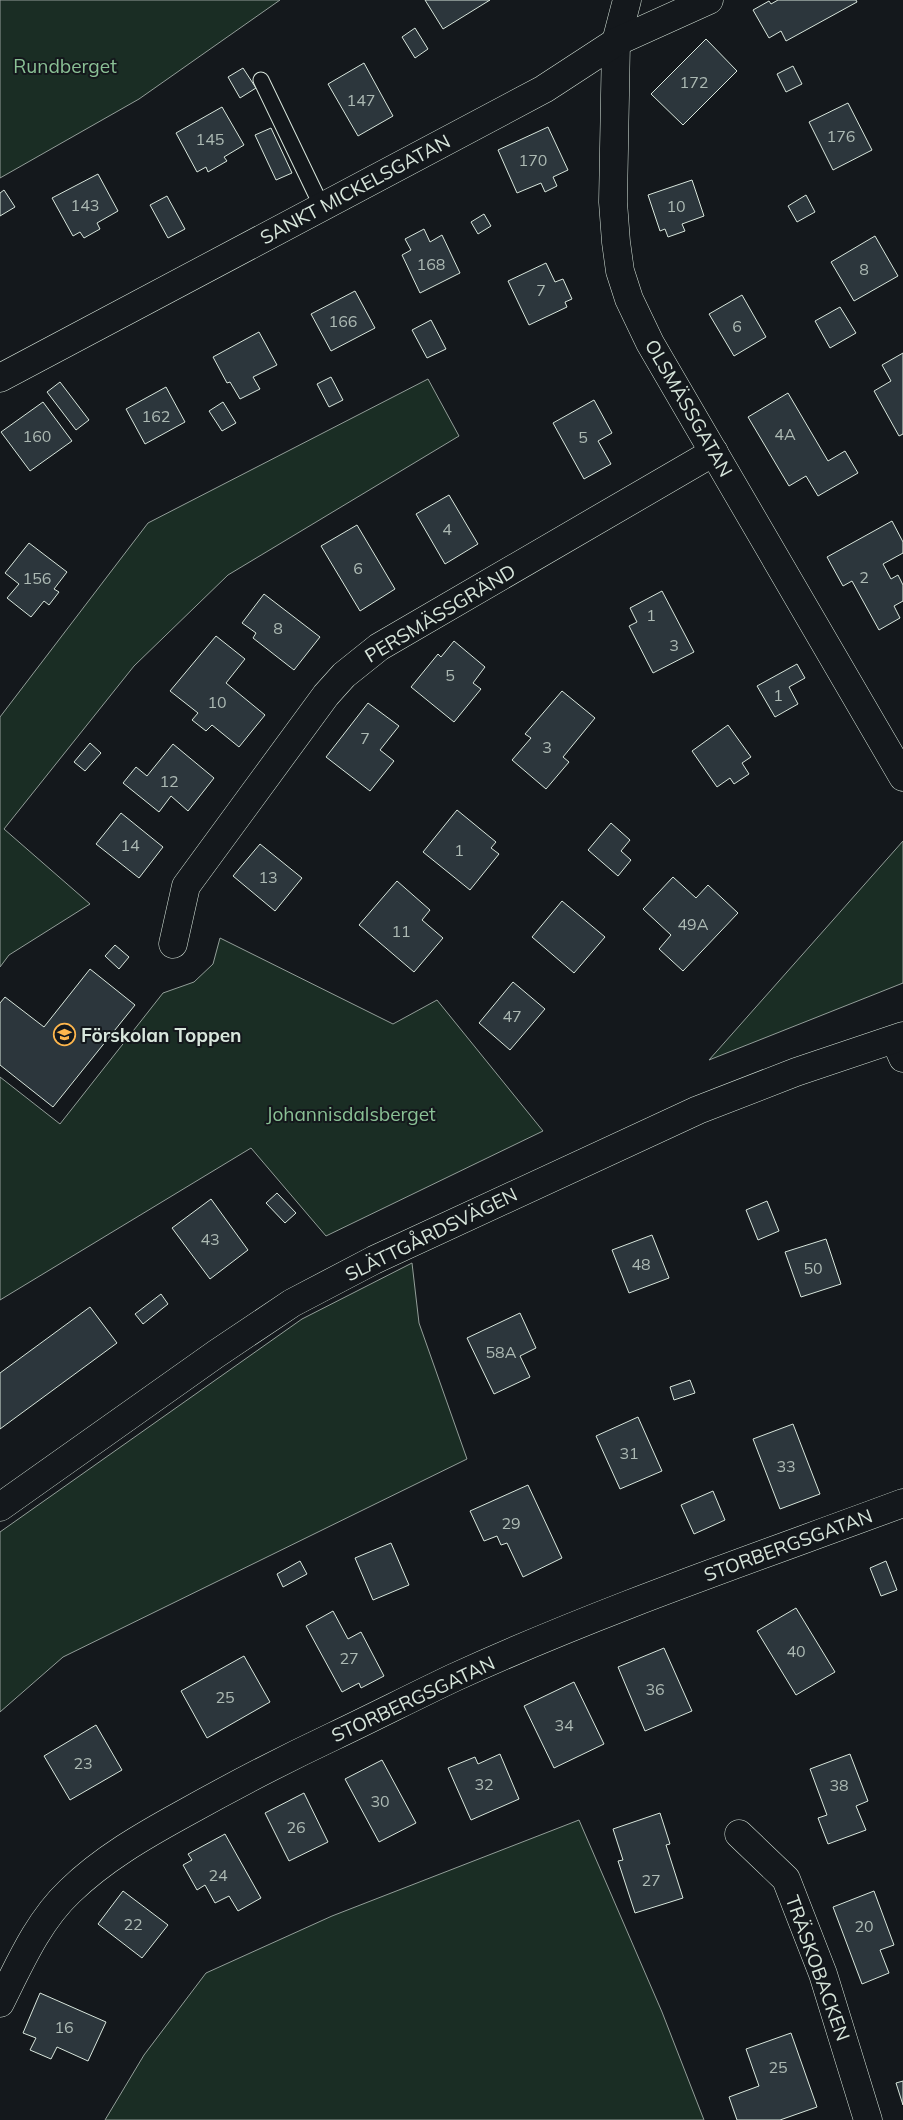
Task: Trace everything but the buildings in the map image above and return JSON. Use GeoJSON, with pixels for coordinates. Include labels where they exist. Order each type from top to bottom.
{"type":"FeatureCollection","features":[{"type":"Feature","properties":{"kind":"street","name":"OLSMÄSSGATAN"},"geometry":{"type":"LineString","coordinates":[[627,0],[616,42],[613,202],[620,271],[629,299],[650,343],[903,777]]}},
{"type":"Feature","properties":{"kind":"street","name":"SANKT MICKELSGATAN"},"geometry":{"type":"LineString","coordinates":[[0,378],[544,89],[616,42],[709,0]]}},
{"type":"Feature","properties":{"kind":"street","name":"PERSMÄSSGRÄND"},"geometry":{"type":"LineString","coordinates":[[173,944],[186,886],[326,695],[360,660],[379,647],[714,452]]}},
{"type":"Feature","properties":{"kind":"street","name":"SLÄTTGÅRDSVÄGEN"},"geometry":{"type":"LineString","coordinates":[[0,1507],[216,1354],[292,1303],[374,1260],[698,1110],[796,1072],[900,1045]]}},
{"type":"Feature","properties":{"kind":"street","name":"STORBERGSGATAN"},"geometry":{"type":"LineString","coordinates":[[0,2003],[41,1928],[67,1894],[89,1874],[138,1840],[213,1797],[296,1754],[463,1674],[685,1584],[903,1503]]}},
{"type":"Feature","properties":{"kind":"street","name":"TRÄSKOBACKEN"},"geometry":{"type":"LineString","coordinates":[[740,1834],[786,1879],[823,1974],[868,2120]]}},
{"type":"Feature","properties":{"kind":"lane"},"geometry":{"type":"LineString","coordinates":[[261,80],[322,207]]}},
{"type":"Feature","properties":{"kind":"green space","name":"Rundberget"},"geometry":{"type":"Polygon","coordinates":[[[0,0],[280,0],[139,99],[0,178],[0,0]]]}},
{"type":"Feature","properties":{"kind":"green space"},"geometry":{"type":"Polygon","coordinates":[[[428,379],[459,436],[228,575],[134,666],[4,829],[90,904],[9,955],[0,967],[0,717],[148,523],[428,379]]]}},
{"type":"Feature","properties":{"kind":"green space"},"geometry":{"type":"Polygon","coordinates":[[[903,841],[903,983],[709,1060],[903,841]]]}},
{"type":"Feature","properties":{"kind":"green space","name":"Johannisdalsberget"},"geometry":{"type":"Polygon","coordinates":[[[220,938],[393,1024],[437,1000],[543,1131],[326,1236],[251,1148],[0,1300],[0,1077],[60,1124],[163,993],[194,982],[213,964],[220,938]]]}},
{"type":"Feature","properties":{"kind":"green space"},"geometry":{"type":"Polygon","coordinates":[[[412,1263],[419,1323],[467,1459],[63,1657],[0,1712],[0,1532],[302,1319],[412,1263]]]}},
{"type":"Feature","properties":{"kind":"green space"},"geometry":{"type":"Polygon","coordinates":[[[579,1820],[662,2012],[704,2120],[105,2120],[144,2055],[206,1973],[332,1916],[579,1820]]]}},
{"type":"Feature","properties":{"kind":"place","name":"Förskolan Toppen"},"geometry":{"type":"Point","coordinates":[65,1035]}}]}
